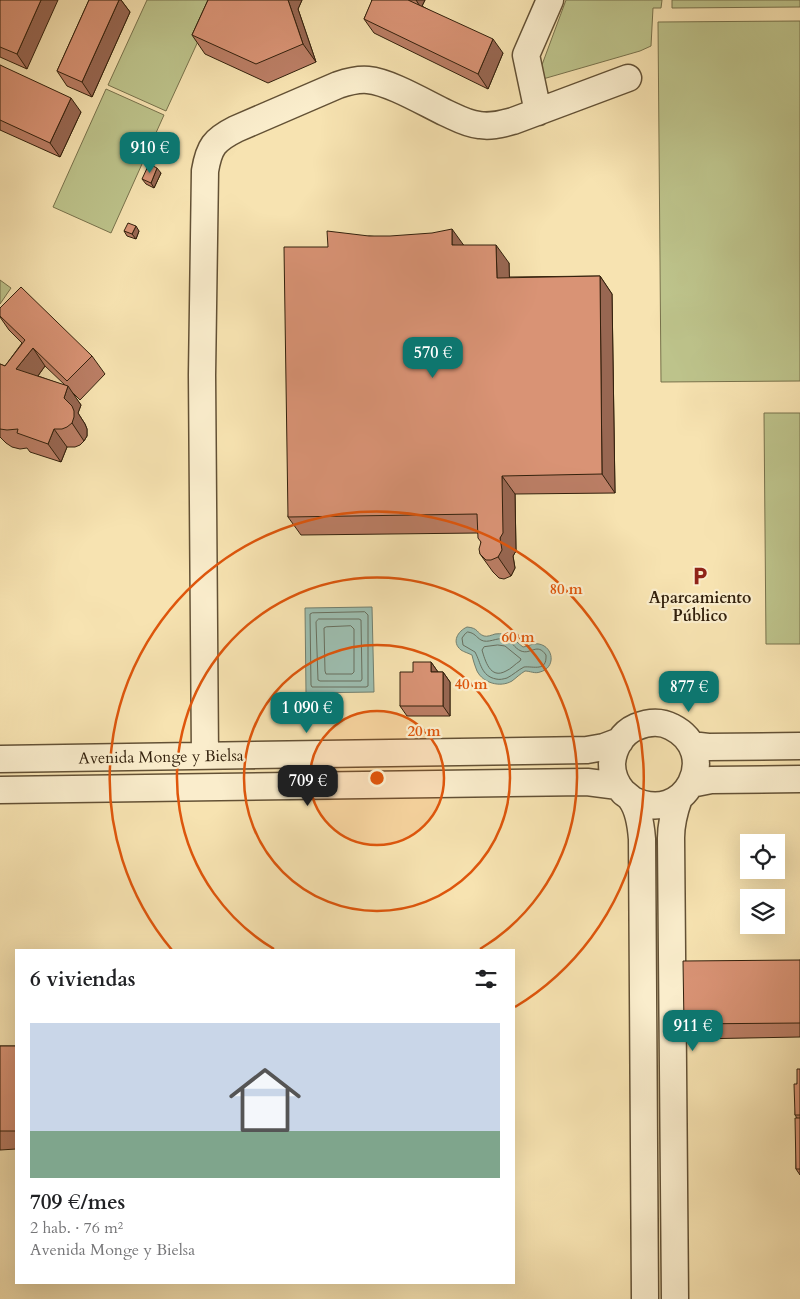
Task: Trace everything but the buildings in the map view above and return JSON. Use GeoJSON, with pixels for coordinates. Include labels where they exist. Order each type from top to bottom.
{"type":"FeatureCollection","features":[{"type":"Feature","properties":{"kind":"street"},"geometry":{"type":"LineString","coordinates":[[538,112],[526,55],[550,0]]}},
{"type":"Feature","properties":{"kind":"street"},"geometry":{"type":"LineString","coordinates":[[205,756],[202,383],[204,171],[212,146],[221,137],[236,129],[338,85],[357,80],[379,82],[468,123],[479,126],[493,126],[513,121],[628,78]]}},
{"type":"Feature","properties":{"kind":"street"},"geometry":{"type":"LineString","coordinates":[[645,1299],[642,839],[637,813],[613,771],[612,763],[613,755],[626,734],[634,728],[652,723],[661,723],[679,731],[686,737],[695,754],[696,764],[695,774],[674,812],[671,824],[674,1299]]}},
{"type":"Feature","properties":{"kind":"street","name":"Avenida Monge y Bielsa"},"geometry":{"type":"LineString","coordinates":[[0,759],[587,750],[620,741]]}},
{"type":"Feature","properties":{"kind":"street"},"geometry":{"type":"LineString","coordinates":[[691,745],[708,747],[800,746]]}},
{"type":"Feature","properties":{"kind":"street"},"geometry":{"type":"LineString","coordinates":[[625,793],[640,804],[650,806],[665,804],[685,791],[710,780],[800,778]]}},
{"type":"Feature","properties":{"kind":"street","name":"Avenida Monge y Bielsa"},"geometry":{"type":"LineString","coordinates":[[0,790],[587,782],[625,793]]}},
{"type":"Feature","properties":{"kind":"green space"},"geometry":{"type":"Polygon","coordinates":[[[147,0],[217,0],[166,111],[108,85],[147,0]]]}},
{"type":"Feature","properties":{"kind":"green space"},"geometry":{"type":"Polygon","coordinates":[[[566,0],[662,0],[661,8],[653,8],[651,46],[640,51],[536,81],[566,0]]]}},
{"type":"Feature","properties":{"kind":"green space"},"geometry":{"type":"Polygon","coordinates":[[[672,0],[800,0],[800,7],[672,8],[672,0]]]}},
{"type":"Feature","properties":{"kind":"green space"},"geometry":{"type":"Polygon","coordinates":[[[800,21],[800,381],[661,382],[658,22],[800,21]]]}},
{"type":"Feature","properties":{"kind":"green space"},"geometry":{"type":"Polygon","coordinates":[[[106,89],[164,115],[111,233],[53,207],[106,89]]]}},
{"type":"Feature","properties":{"kind":"green space"},"geometry":{"type":"Polygon","coordinates":[[[0,280],[11,288],[0,304],[0,280]]]}},
{"type":"Feature","properties":{"kind":"green space"},"geometry":{"type":"Polygon","coordinates":[[[764,413],[800,413],[800,644],[766,644],[764,413]]]}},
{"type":"Feature","properties":{"kind":"water"},"geometry":{"type":"Polygon","coordinates":[[[372,607],[374,692],[306,693],[305,608],[372,607]]]}},
{"type":"Feature","properties":{"kind":"water"},"geometry":{"type":"Polygon","coordinates":[[[467,627],[476,629],[484,636],[495,634],[507,635],[523,647],[535,644],[544,646],[550,653],[551,662],[545,670],[540,672],[525,671],[507,683],[492,683],[483,679],[477,671],[472,655],[461,650],[456,644],[457,637],[467,627]]]}},
{"type":"Feature","properties":{"kind":"place","name":"Aparcamiento Público"},"geometry":{"type":"Point","coordinates":[700,576]}}]}
